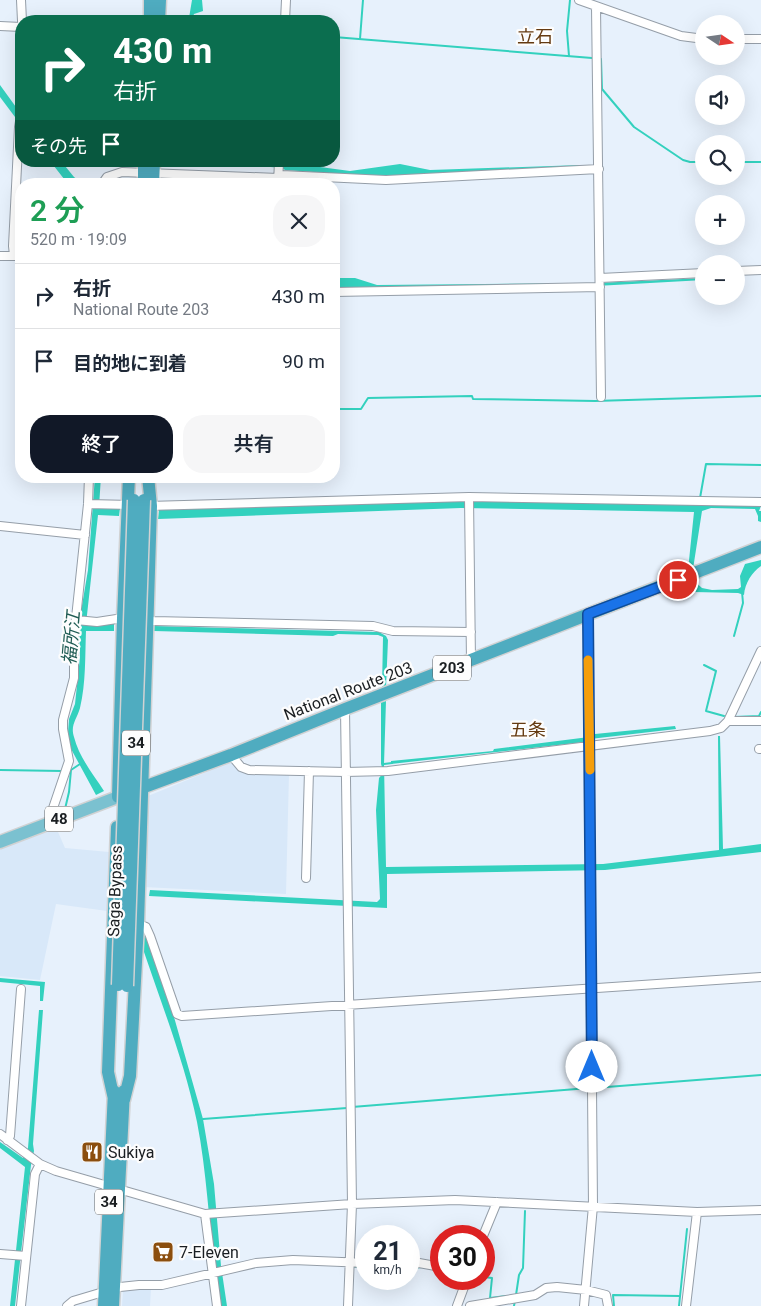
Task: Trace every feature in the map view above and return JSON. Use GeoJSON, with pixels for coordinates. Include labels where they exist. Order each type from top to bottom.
{"type":"FeatureCollection","features":[{"type":"Feature","properties":{"kind":"highway"},"geometry":{"type":"LineString","coordinates":[[150,0],[150,15]]}},
{"type":"Feature","properties":{"kind":"highway"},"geometry":{"type":"LineString","coordinates":[[159,15],[160,0]]}},
{"type":"Feature","properties":{"kind":"highway"},"geometry":{"type":"LineString","coordinates":[[131,483],[139,503],[146,620],[142,788]]}},
{"type":"Feature","properties":{"kind":"highway","name":"Saga Bypass"},"geometry":{"type":"LineString","coordinates":[[113,1306],[110,1291],[123,986],[139,503],[136,483]]}},
{"type":"Feature","properties":{"kind":"highway","name":"Saga Bypass"},"geometry":{"type":"LineString","coordinates":[[139,503],[145,483]]}},
{"type":"Feature","properties":{"kind":"highway"},"geometry":{"type":"LineString","coordinates":[[118,797],[123,618],[139,503]]}},
{"type":"Feature","properties":{"kind":"highway","name":"National Route 203"},"geometry":{"type":"LineString","coordinates":[[142,788],[231,755],[761,547]]}},
{"type":"Feature","properties":{"kind":"highway","name":"203"},"geometry":{"type":"LineString","coordinates":[[118,797],[142,788]]}},
{"type":"Feature","properties":{"kind":"highway","name":"34"},"geometry":{"type":"LineString","coordinates":[[118,1099],[130,1076],[138,924],[142,788]]}},
{"type":"Feature","properties":{"kind":"highway","name":"34"},"geometry":{"type":"LineString","coordinates":[[118,797],[108,1072],[118,1099]]}},
{"type":"Feature","properties":{"kind":"highway","name":"Saga Bypass"},"geometry":{"type":"LineString","coordinates":[[104,1306],[110,1291]]}},
{"type":"Feature","properties":{"kind":"main road","name":"48"},"geometry":{"type":"LineString","coordinates":[[0,842],[118,797]]}},
{"type":"Feature","properties":{"kind":"street"},"geometry":{"type":"LineString","coordinates":[[22,0],[22,15]]}},
{"type":"Feature","properties":{"kind":"street"},"geometry":{"type":"LineString","coordinates":[[285,15],[286,0]]}},
{"type":"Feature","properties":{"kind":"street"},"geometry":{"type":"LineString","coordinates":[[579,0],[680,36],[695,38]]}},
{"type":"Feature","properties":{"kind":"street"},"geometry":{"type":"LineString","coordinates":[[596,6],[601,397]]}},
{"type":"Feature","properties":{"kind":"street"},"geometry":{"type":"LineString","coordinates":[[0,26],[15,27]]}},
{"type":"Feature","properties":{"kind":"street"},"geometry":{"type":"LineString","coordinates":[[745,39],[761,39]]}},
{"type":"Feature","properties":{"kind":"street"},"geometry":{"type":"LineString","coordinates":[[280,178],[282,175],[386,180],[598,169]]}},
{"type":"Feature","properties":{"kind":"street"},"geometry":{"type":"LineString","coordinates":[[106,178],[122,172],[230,178]]}},
{"type":"Feature","properties":{"kind":"street"},"geometry":{"type":"LineString","coordinates":[[15,198],[13,246],[15,250]]}},
{"type":"Feature","properties":{"kind":"street"},"geometry":{"type":"LineString","coordinates":[[0,256],[15,255]]}},
{"type":"Feature","properties":{"kind":"street"},"geometry":{"type":"LineString","coordinates":[[745,271],[761,270]]}},
{"type":"Feature","properties":{"kind":"street"},"geometry":{"type":"LineString","coordinates":[[600,278],[695,273]]}},
{"type":"Feature","properties":{"kind":"street"},"geometry":{"type":"LineString","coordinates":[[340,292],[600,287]]}},
{"type":"Feature","properties":{"kind":"street"},"geometry":{"type":"LineString","coordinates":[[51,822],[50,817],[69,761],[63,720],[74,678],[76,620],[89,483]]}},
{"type":"Feature","properties":{"kind":"street"},"geometry":{"type":"LineString","coordinates":[[88,504],[469,497],[761,502]]}},
{"type":"Feature","properties":{"kind":"street"},"geometry":{"type":"LineString","coordinates":[[469,497],[471,661]]}},
{"type":"Feature","properties":{"kind":"street"},"geometry":{"type":"LineString","coordinates":[[0,526],[85,534]]}},
{"type":"Feature","properties":{"kind":"street"},"geometry":{"type":"LineString","coordinates":[[584,1306],[593,1206],[588,614]]}},
{"type":"Feature","properties":{"kind":"street"},"geometry":{"type":"LineString","coordinates":[[76,620],[97,622],[123,618]]}},
{"type":"Feature","properties":{"kind":"street"},"geometry":{"type":"LineString","coordinates":[[146,620],[373,626],[393,631],[471,632]]}},
{"type":"Feature","properties":{"kind":"street"},"geometry":{"type":"LineString","coordinates":[[231,755],[241,767],[249,770],[384,771],[710,731],[721,728],[728,721],[761,651]]}},
{"type":"Feature","properties":{"kind":"street"},"geometry":{"type":"LineString","coordinates":[[345,709],[344,772],[352,1204],[348,1306]]}},
{"type":"Feature","properties":{"kind":"street"},"geometry":{"type":"LineString","coordinates":[[728,721],[761,721]]}},
{"type":"Feature","properties":{"kind":"street"},"geometry":{"type":"LineString","coordinates":[[306,878],[309,771]]}},
{"type":"Feature","properties":{"kind":"street"},"geometry":{"type":"LineString","coordinates":[[138,924],[146,927],[177,1014],[182,1016],[761,977]]}},
{"type":"Feature","properties":{"kind":"street"},"geometry":{"type":"LineString","coordinates":[[7,1140],[10,1136],[22,989]]}},
{"type":"Feature","properties":{"kind":"street"},"geometry":{"type":"LineString","coordinates":[[0,1134],[37,1162],[56,1172],[205,1214],[352,1204],[455,1200],[697,1212],[761,1210]]}},
{"type":"Feature","properties":{"kind":"street"},"geometry":{"type":"LineString","coordinates":[[21,1306],[20,1256],[37,1162]]}},
{"type":"Feature","properties":{"kind":"street"},"geometry":{"type":"LineString","coordinates":[[488,1225],[497,1202]]}},
{"type":"Feature","properties":{"kind":"street"},"geometry":{"type":"LineString","coordinates":[[686,1306],[697,1212]]}},
{"type":"Feature","properties":{"kind":"street"},"geometry":{"type":"LineString","coordinates":[[205,1214],[211,1273],[217,1306]]}},
{"type":"Feature","properties":{"kind":"street"},"geometry":{"type":"LineString","coordinates":[[0,1254],[20,1256]]}},
{"type":"Feature","properties":{"kind":"street"},"geometry":{"type":"LineString","coordinates":[[67,1306],[73,1301],[139,1284],[170,1284],[224,1269],[256,1263],[293,1260],[355,1262]]}},
{"type":"Feature","properties":{"kind":"street"},"geometry":{"type":"LineString","coordinates":[[470,1306],[535,1296],[546,1288],[557,1287],[586,1290],[606,1295],[608,1306]]}},
{"type":"Feature","properties":{"kind":"street"},"geometry":{"type":"LineString","coordinates":[[457,1306],[463,1290]]}},
{"type":"Feature","properties":{"kind":"shaded area"},"geometry":{"type":"Polygon","coordinates":[[[192,0],[202,0],[203,11],[190,15],[192,0]]]}},
{"type":"Feature","properties":{"kind":"shaded area"},"geometry":{"type":"Polygon","coordinates":[[[0,85],[15,106],[15,117],[0,97],[0,85]]]}},
{"type":"Feature","properties":{"kind":"shaded area"},"geometry":{"type":"Polygon","coordinates":[[[400,164],[430,170],[581,165],[581,168],[384,177],[285,170],[270,167],[320,167],[350,171],[400,164]]]}},
{"type":"Feature","properties":{"kind":"shaded area"},"geometry":{"type":"Polygon","coordinates":[[[55,167],[66,167],[75,178],[63,178],[55,167]]]}},
{"type":"Feature","properties":{"kind":"shaded area"},"geometry":{"type":"Polygon","coordinates":[[[340,278],[355,278],[377,285],[596,283],[695,278],[695,280],[596,286],[340,288],[340,278]]]}},
{"type":"Feature","properties":{"kind":"shaded area"},"geometry":{"type":"Polygon","coordinates":[[[94,483],[101,483],[99,507],[120,508],[119,516],[98,515],[86,624],[114,624],[114,631],[86,631],[83,689],[80,708],[73,729],[79,751],[104,791],[96,795],[70,747],[68,732],[69,719],[75,704],[80,657],[79,623],[88,570],[94,483]]]}},
{"type":"Feature","properties":{"kind":"shaded area"},"geometry":{"type":"Polygon","coordinates":[[[464,501],[761,506],[759,511],[761,511],[761,522],[758,521],[755,509],[711,508],[702,511],[693,569],[688,570],[694,512],[461,508],[158,519],[159,510],[464,501]]]}},
{"type":"Feature","properties":{"kind":"shaded area"},"geometry":{"type":"Polygon","coordinates":[[[761,560],[761,566],[750,578],[744,595],[738,593],[694,592],[689,588],[689,582],[693,580],[702,588],[712,590],[738,589],[741,587],[740,576],[745,564],[761,560]]]}},
{"type":"Feature","properties":{"kind":"shaded area"},"geometry":{"type":"Polygon","coordinates":[[[154,626],[379,632],[386,636],[388,640],[386,687],[382,688],[383,637],[378,635],[338,634],[333,636],[154,631],[154,626]]]}},
{"type":"Feature","properties":{"kind":"shaded area"},"geometry":{"type":"Polygon","coordinates":[[[386,701],[384,764],[386,867],[603,864],[719,850],[718,736],[720,736],[723,849],[761,844],[761,852],[605,870],[387,874],[387,908],[149,896],[150,890],[377,902],[380,899],[376,810],[379,778],[382,771],[381,702],[386,701]]]}},
{"type":"Feature","properties":{"kind":"shaded area"},"geometry":{"type":"Polygon","coordinates":[[[675,726],[676,729],[590,739],[585,742],[391,764],[391,761],[493,751],[494,749],[589,737],[595,734],[675,726]]]}},
{"type":"Feature","properties":{"kind":"shaded area"},"geometry":{"type":"Polygon","coordinates":[[[231,760],[239,771],[250,774],[289,774],[286,894],[143,887],[148,796],[231,760]]]}},
{"type":"Feature","properties":{"kind":"shaded area"},"geometry":{"type":"Polygon","coordinates":[[[55,825],[65,848],[109,852],[107,911],[56,904],[40,980],[0,976],[0,847],[55,825]]]}},
{"type":"Feature","properties":{"kind":"shaded area"},"geometry":{"type":"Polygon","coordinates":[[[144,934],[153,953],[174,1017],[203,1119],[214,1184],[221,1266],[227,1306],[221,1306],[217,1283],[197,1122],[180,1057],[144,952],[144,934]]]}},
{"type":"Feature","properties":{"kind":"shaded area"},"geometry":{"type":"Polygon","coordinates":[[[0,978],[45,982],[43,1001],[40,1001],[40,986],[0,982],[0,978]]]}},
{"type":"Feature","properties":{"kind":"shaded area"},"geometry":{"type":"Polygon","coordinates":[[[39,1010],[43,1010],[34,1151],[15,1306],[10,1306],[25,1167],[0,1148],[0,1142],[23,1158],[28,1148],[39,1010]]]}},
{"type":"Feature","properties":{"kind":"shaded area"},"geometry":{"type":"Polygon","coordinates":[[[134,1287],[151,1288],[150,1306],[122,1306],[123,1290],[134,1287]]]}},
{"type":"Feature","properties":{"kind":"waterway"},"geometry":{"type":"LineString","coordinates":[[360,39],[363,0]]}},
{"type":"Feature","properties":{"kind":"waterway"},"geometry":{"type":"LineString","coordinates":[[569,56],[567,31],[570,0]]}},
{"type":"Feature","properties":{"kind":"waterway"},"geometry":{"type":"LineString","coordinates":[[340,37],[592,58]]}},
{"type":"Feature","properties":{"kind":"waterway"},"geometry":{"type":"LineString","coordinates":[[601,59],[602,89],[634,127],[683,160],[695,162]]}},
{"type":"Feature","properties":{"kind":"waterway"},"geometry":{"type":"LineString","coordinates":[[745,162],[761,162]]}},
{"type":"Feature","properties":{"kind":"waterway"},"geometry":{"type":"LineString","coordinates":[[340,409],[361,409],[368,398],[472,396],[473,399],[595,401],[761,396]]}},
{"type":"Feature","properties":{"kind":"waterway"},"geometry":{"type":"LineString","coordinates":[[700,498],[706,464],[761,465]]}},
{"type":"Feature","properties":{"kind":"waterway"},"geometry":{"type":"LineString","coordinates":[[734,636],[743,603],[742,592]]}},
{"type":"Feature","properties":{"kind":"waterway"},"geometry":{"type":"LineString","coordinates":[[704,665],[716,671],[706,711],[724,716]]}},
{"type":"Feature","properties":{"kind":"waterway"},"geometry":{"type":"LineString","coordinates":[[734,717],[759,716],[761,712]]}},
{"type":"Feature","properties":{"kind":"waterway"},"geometry":{"type":"LineString","coordinates":[[384,764],[392,763]]}},
{"type":"Feature","properties":{"kind":"waterway"},"geometry":{"type":"LineString","coordinates":[[65,809],[71,770],[80,764]]}},
{"type":"Feature","properties":{"kind":"waterway"},"geometry":{"type":"LineString","coordinates":[[0,770],[62,771]]}},
{"type":"Feature","properties":{"kind":"waterway"},"geometry":{"type":"LineString","coordinates":[[594,1088],[761,1075]]}},
{"type":"Feature","properties":{"kind":"waterway"},"geometry":{"type":"LineString","coordinates":[[352,1107],[589,1088]]}},
{"type":"Feature","properties":{"kind":"waterway"},"geometry":{"type":"LineString","coordinates":[[203,1119],[347,1108]]}},
{"type":"Feature","properties":{"kind":"waterway"},"geometry":{"type":"LineString","coordinates":[[516,1295],[519,1275],[523,1268],[525,1211]]}},
{"type":"Feature","properties":{"kind":"waterway"},"geometry":{"type":"LineString","coordinates":[[679,1306],[687,1229]]}},
{"type":"Feature","properties":{"kind":"waterway"},"geometry":{"type":"LineString","coordinates":[[351,1266],[355,1267]]}},
{"type":"Feature","properties":{"kind":"waterway"},"geometry":{"type":"LineString","coordinates":[[491,1290],[490,1298],[506,1296]]}},
{"type":"Feature","properties":{"kind":"waterway"},"geometry":{"type":"LineString","coordinates":[[614,1306],[613,1295],[680,1296]]}},
{"type":"Feature","properties":{"kind":"waterway"},"geometry":{"type":"LineString","coordinates":[[514,1306],[515,1300]]}},
{"type":"Feature","properties":{"kind":"slow traffic"},"geometry":{"type":"LineString","coordinates":[[588,660],[590,770]]}},
{"type":"Feature","properties":{"kind":"place","name":"Sukiya"},"geometry":{"type":"Point","coordinates":[92,1152]}},
{"type":"Feature","properties":{"kind":"place","name":"7-Eleven"},"geometry":{"type":"Point","coordinates":[163,1252]}},
{"type":"Feature","properties":{"kind":"district","name":"立石"},"geometry":{"type":"Point","coordinates":[535,36]}},
{"type":"Feature","properties":{"kind":"district","name":"五条"},"geometry":{"type":"Point","coordinates":[528,729]}},
{"type":"Feature","properties":{"kind":"route"},"geometry":{"type":"LineString","coordinates":[[592,1067],[588,614],[678,580]]}},
{"type":"Feature","properties":{"kind":"water label","name":"福所江"},"geometry":{"type":"Point","coordinates":[71,638]}}]}
